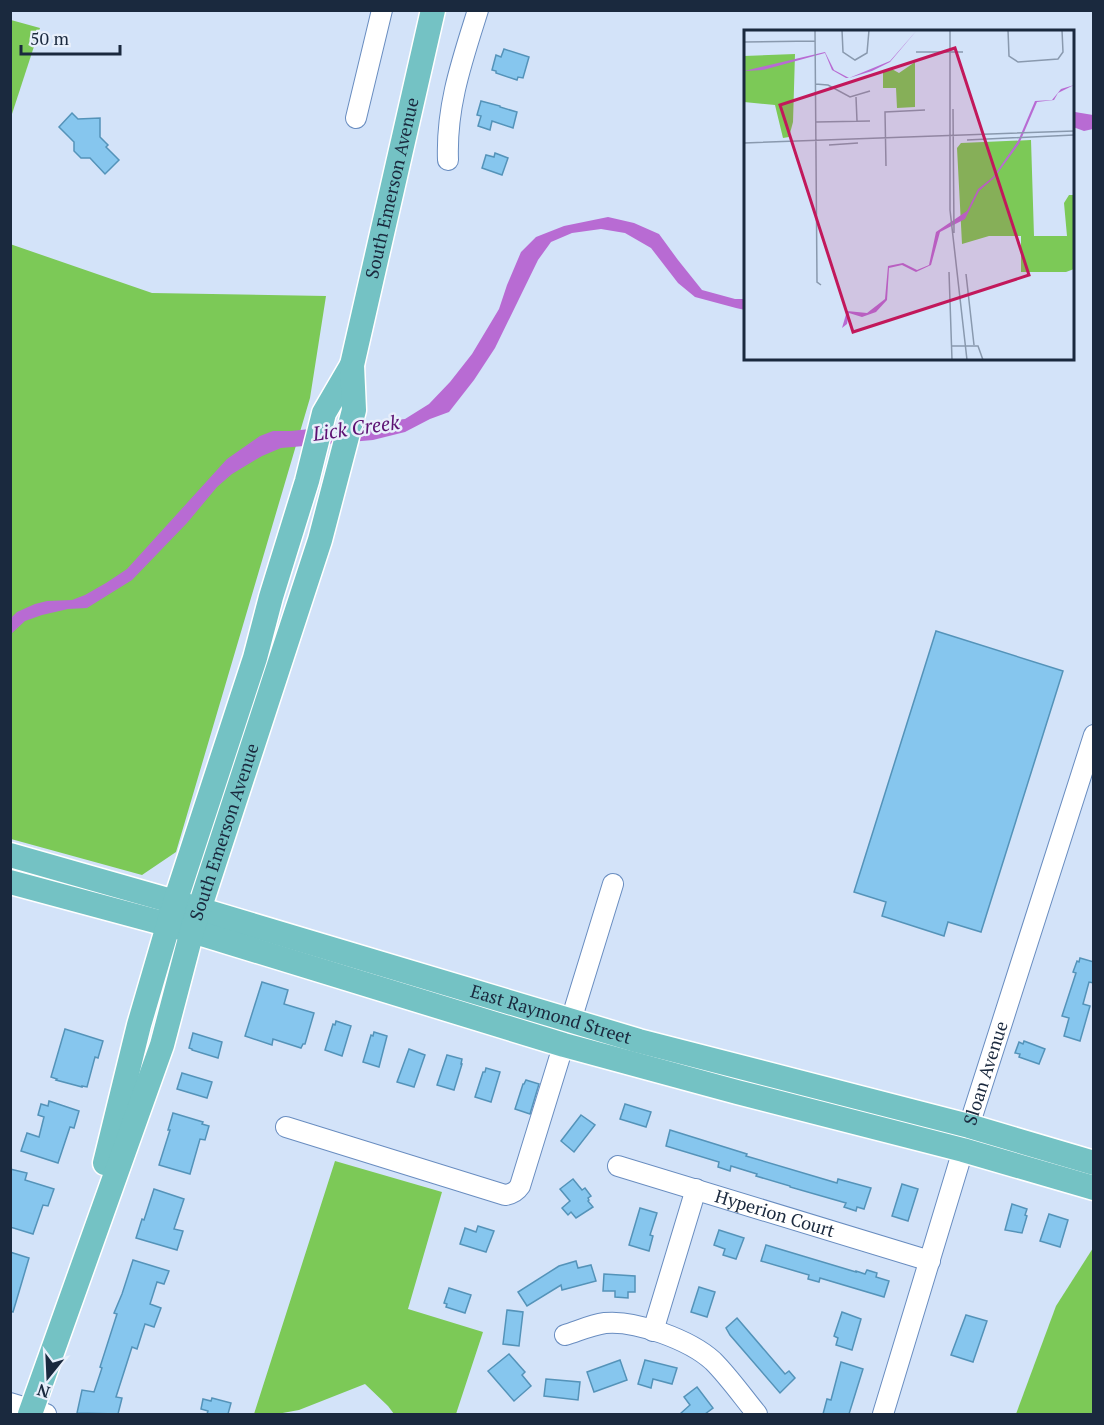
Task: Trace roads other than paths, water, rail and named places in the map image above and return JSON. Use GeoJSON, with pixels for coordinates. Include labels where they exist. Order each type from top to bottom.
{"type":"FeatureCollection","features":[{"type":"Feature","properties":{"kind":"main road","name":"South Emerson Avenue"},"geometry":{"type":"LineString","coordinates":[[29,1411],[162,1045],[196,921],[313,563],[354,410],[352,365],[433,10]]}},
{"type":"Feature","properties":{"kind":"main road","name":"South Emerson Avenue"},"geometry":{"type":"LineString","coordinates":[[71,1296],[139,1025],[172,914],[255,658],[271,597],[312,464],[324,413],[352,365]]}},
{"type":"Feature","properties":{"kind":"main road","name":"East Raymond Street"},"geometry":{"type":"LineString","coordinates":[[10,855],[196,921],[689,1054],[969,1126],[1094,1163]]}},
{"type":"Feature","properties":{"kind":"main road","name":"East Raymond Street"},"geometry":{"type":"LineString","coordinates":[[10,882],[172,914]]}},
{"type":"Feature","properties":{"kind":"main road","name":"East Raymond Street"},"geometry":{"type":"LineString","coordinates":[[196,921],[564,1045],[963,1150],[1094,1188]]}},
{"type":"Feature","properties":{"kind":"street"},"geometry":{"type":"LineString","coordinates":[[356,118],[382,10]]}},
{"type":"Feature","properties":{"kind":"street"},"geometry":{"type":"LineString","coordinates":[[448,160],[448,128],[454,90],[478,10]]}},
{"type":"Feature","properties":{"kind":"street","name":"Sloan Avenue"},"geometry":{"type":"LineString","coordinates":[[883,1414],[969,1126],[1094,735]]}},
{"type":"Feature","properties":{"kind":"street"},"geometry":{"type":"LineString","coordinates":[[286,1127],[505,1195],[513,1193],[520,1186],[613,884]]}},
{"type":"Feature","properties":{"kind":"street","name":"Hyperion Court"},"geometry":{"type":"LineString","coordinates":[[618,1166],[930,1261]]}},
{"type":"Feature","properties":{"kind":"street"},"geometry":{"type":"LineString","coordinates":[[653,1331],[696,1189]]}},
{"type":"Feature","properties":{"kind":"street"},"geometry":{"type":"LineString","coordinates":[[565,1335],[607,1323],[630,1324],[680,1339],[715,1363],[758,1414]]}},
{"type":"Feature","properties":{"kind":"water"},"geometry":{"type":"Polygon","coordinates":[[[1074,111],[1093,115],[1093,129],[1084,131],[1074,127],[1074,111]]]}},
{"type":"Feature","properties":{"kind":"water","name":"Lick Creek"},"geometry":{"type":"Polygon","coordinates":[[[608,217],[634,223],[659,234],[702,290],[735,299],[744,299],[744,310],[695,297],[678,283],[651,248],[625,233],[601,229],[572,233],[551,242],[538,260],[495,348],[449,412],[405,432],[373,440],[281,448],[262,456],[232,474],[217,487],[187,523],[132,580],[87,608],[68,609],[42,615],[25,621],[11,634],[11,618],[17,612],[47,601],[72,600],[85,595],[127,569],[227,459],[260,436],[273,431],[405,419],[429,404],[472,354],[499,309],[521,252],[536,237],[564,226],[608,217]]]}}]}
